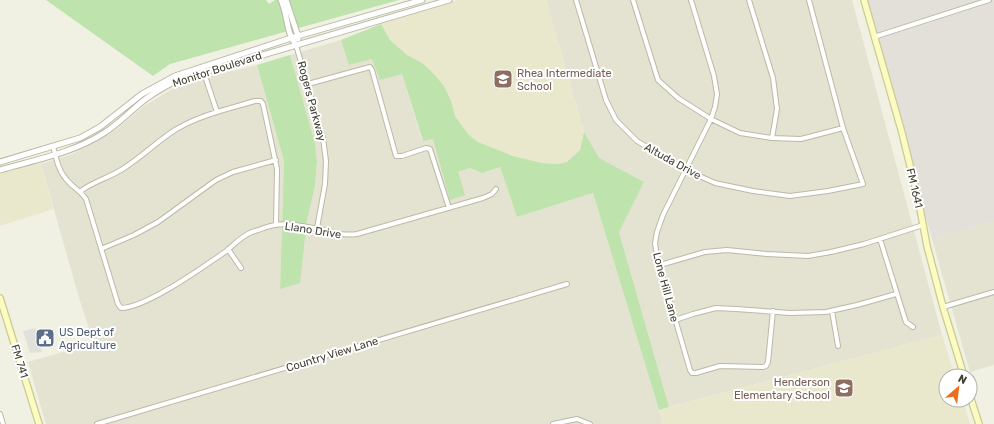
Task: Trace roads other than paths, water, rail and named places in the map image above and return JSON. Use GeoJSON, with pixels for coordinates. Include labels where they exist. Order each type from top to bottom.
{"type":"FeatureCollection","features":[{"type":"Feature","properties":{"kind":"main road","name":"FM 1641"},"geometry":{"type":"LineString","coordinates":[[864,0],[902,132],[943,307],[962,368]]}},
{"type":"Feature","properties":{"kind":"main road","name":"FM 741"},"geometry":{"type":"LineString","coordinates":[[0,298],[39,424]]}},
{"type":"Feature","properties":{"kind":"main road"},"geometry":{"type":"LineString","coordinates":[[974,408],[979,424]]}},
{"type":"Feature","properties":{"kind":"street","name":"Rogers Parkway"},"geometry":{"type":"LineString","coordinates":[[281,0],[286,13],[291,38],[296,45],[323,138],[326,161],[325,184],[317,228]]}},
{"type":"Feature","properties":{"kind":"street"},"geometry":{"type":"LineString","coordinates":[[286,0],[298,36]]}},
{"type":"Feature","properties":{"kind":"street","name":"Monitor Boulevard"},"geometry":{"type":"LineString","coordinates":[[0,162],[80,138],[100,127],[142,94],[175,76],[291,38],[422,0]]}},
{"type":"Feature","properties":{"kind":"street","name":"Monitor Boulevard"},"geometry":{"type":"LineString","coordinates":[[0,170],[84,144],[104,133],[158,90],[178,80],[449,0]]}},
{"type":"Feature","properties":{"kind":"street","name":"Altuda Drive"},"geometry":{"type":"LineString","coordinates":[[576,0],[603,92],[612,114],[624,129],[637,141],[686,170],[715,183],[753,191],[790,196],[828,191],[863,184],[843,128]]}},
{"type":"Feature","properties":{"kind":"street"},"geometry":{"type":"LineString","coordinates":[[633,0],[658,80],[678,98],[711,119],[740,133],[772,138],[801,139],[843,128],[809,0]]}},
{"type":"Feature","properties":{"kind":"street","name":"Lone Hill Lane"},"geometry":{"type":"LineString","coordinates":[[691,0],[714,76],[717,94],[711,119],[663,215],[656,232],[655,243],[656,256],[692,373],[720,366],[762,368],[766,366],[768,362],[773,312]]}},
{"type":"Feature","properties":{"kind":"street"},"geometry":{"type":"LineString","coordinates":[[749,0],[773,78],[777,109],[772,138]]}},
{"type":"Feature","properties":{"kind":"street"},"geometry":{"type":"LineString","coordinates":[[874,36],[989,0]]}},
{"type":"Feature","properties":{"kind":"street","name":"Rogers Parkway"},"geometry":{"type":"LineString","coordinates":[[296,45],[298,36]]}},
{"type":"Feature","properties":{"kind":"street"},"geometry":{"type":"LineString","coordinates":[[202,66],[217,112]]}},
{"type":"Feature","properties":{"kind":"street"},"geometry":{"type":"LineString","coordinates":[[308,84],[370,67],[396,156],[402,156],[426,148],[430,149],[448,208]]}},
{"type":"Feature","properties":{"kind":"street"},"geometry":{"type":"LineString","coordinates":[[81,191],[113,175],[175,131],[199,118],[255,101],[261,101],[264,104],[276,160],[276,225]]}},
{"type":"Feature","properties":{"kind":"street"},"geometry":{"type":"LineString","coordinates":[[53,146],[63,175],[70,183],[81,191],[86,199],[101,249],[134,235],[158,222],[179,208],[208,184],[233,172],[276,160]]}},
{"type":"Feature","properties":{"kind":"street","name":"Llano Drive"},"geometry":{"type":"LineString","coordinates":[[101,249],[118,304],[121,308],[126,308],[158,294],[196,272],[244,236],[276,225],[317,228],[348,235],[357,234],[483,198],[492,194],[496,189]]}},
{"type":"Feature","properties":{"kind":"street"},"geometry":{"type":"LineString","coordinates":[[660,265],[705,252],[728,250],[808,256],[831,252],[880,239],[924,225]]}},
{"type":"Feature","properties":{"kind":"street"},"geometry":{"type":"LineString","coordinates":[[880,239],[906,322],[914,327]]}},
{"type":"Feature","properties":{"kind":"street"},"geometry":{"type":"LineString","coordinates":[[228,249],[242,268]]}},
{"type":"Feature","properties":{"kind":"street","name":"Country View Lane"},"geometry":{"type":"LineString","coordinates":[[97,424],[567,284]]}},
{"type":"Feature","properties":{"kind":"street"},"geometry":{"type":"LineString","coordinates":[[943,307],[994,292]]}},
{"type":"Feature","properties":{"kind":"street"},"geometry":{"type":"LineString","coordinates":[[675,320],[716,308],[790,313],[832,310],[858,305],[896,294]]}},
{"type":"Feature","properties":{"kind":"street"},"geometry":{"type":"LineString","coordinates":[[832,310],[838,346]]}},
{"type":"Feature","properties":{"kind":"street"},"geometry":{"type":"LineString","coordinates":[[0,414],[3,424]]}},
{"type":"Feature","properties":{"kind":"street"},"geometry":{"type":"LineString","coordinates":[[553,424],[576,419],[590,424]]}},
{"type":"Feature","properties":{"kind":"place","name":"Rhea Intermediate School"},"geometry":{"type":"Point","coordinates":[503,79]}},
{"type":"Feature","properties":{"kind":"place","name":"US Dept of Agriculture"},"geometry":{"type":"Point","coordinates":[45,338]}},
{"type":"Feature","properties":{"kind":"place","name":"Henderson Elementary School"},"geometry":{"type":"Point","coordinates":[844,388]}}]}
